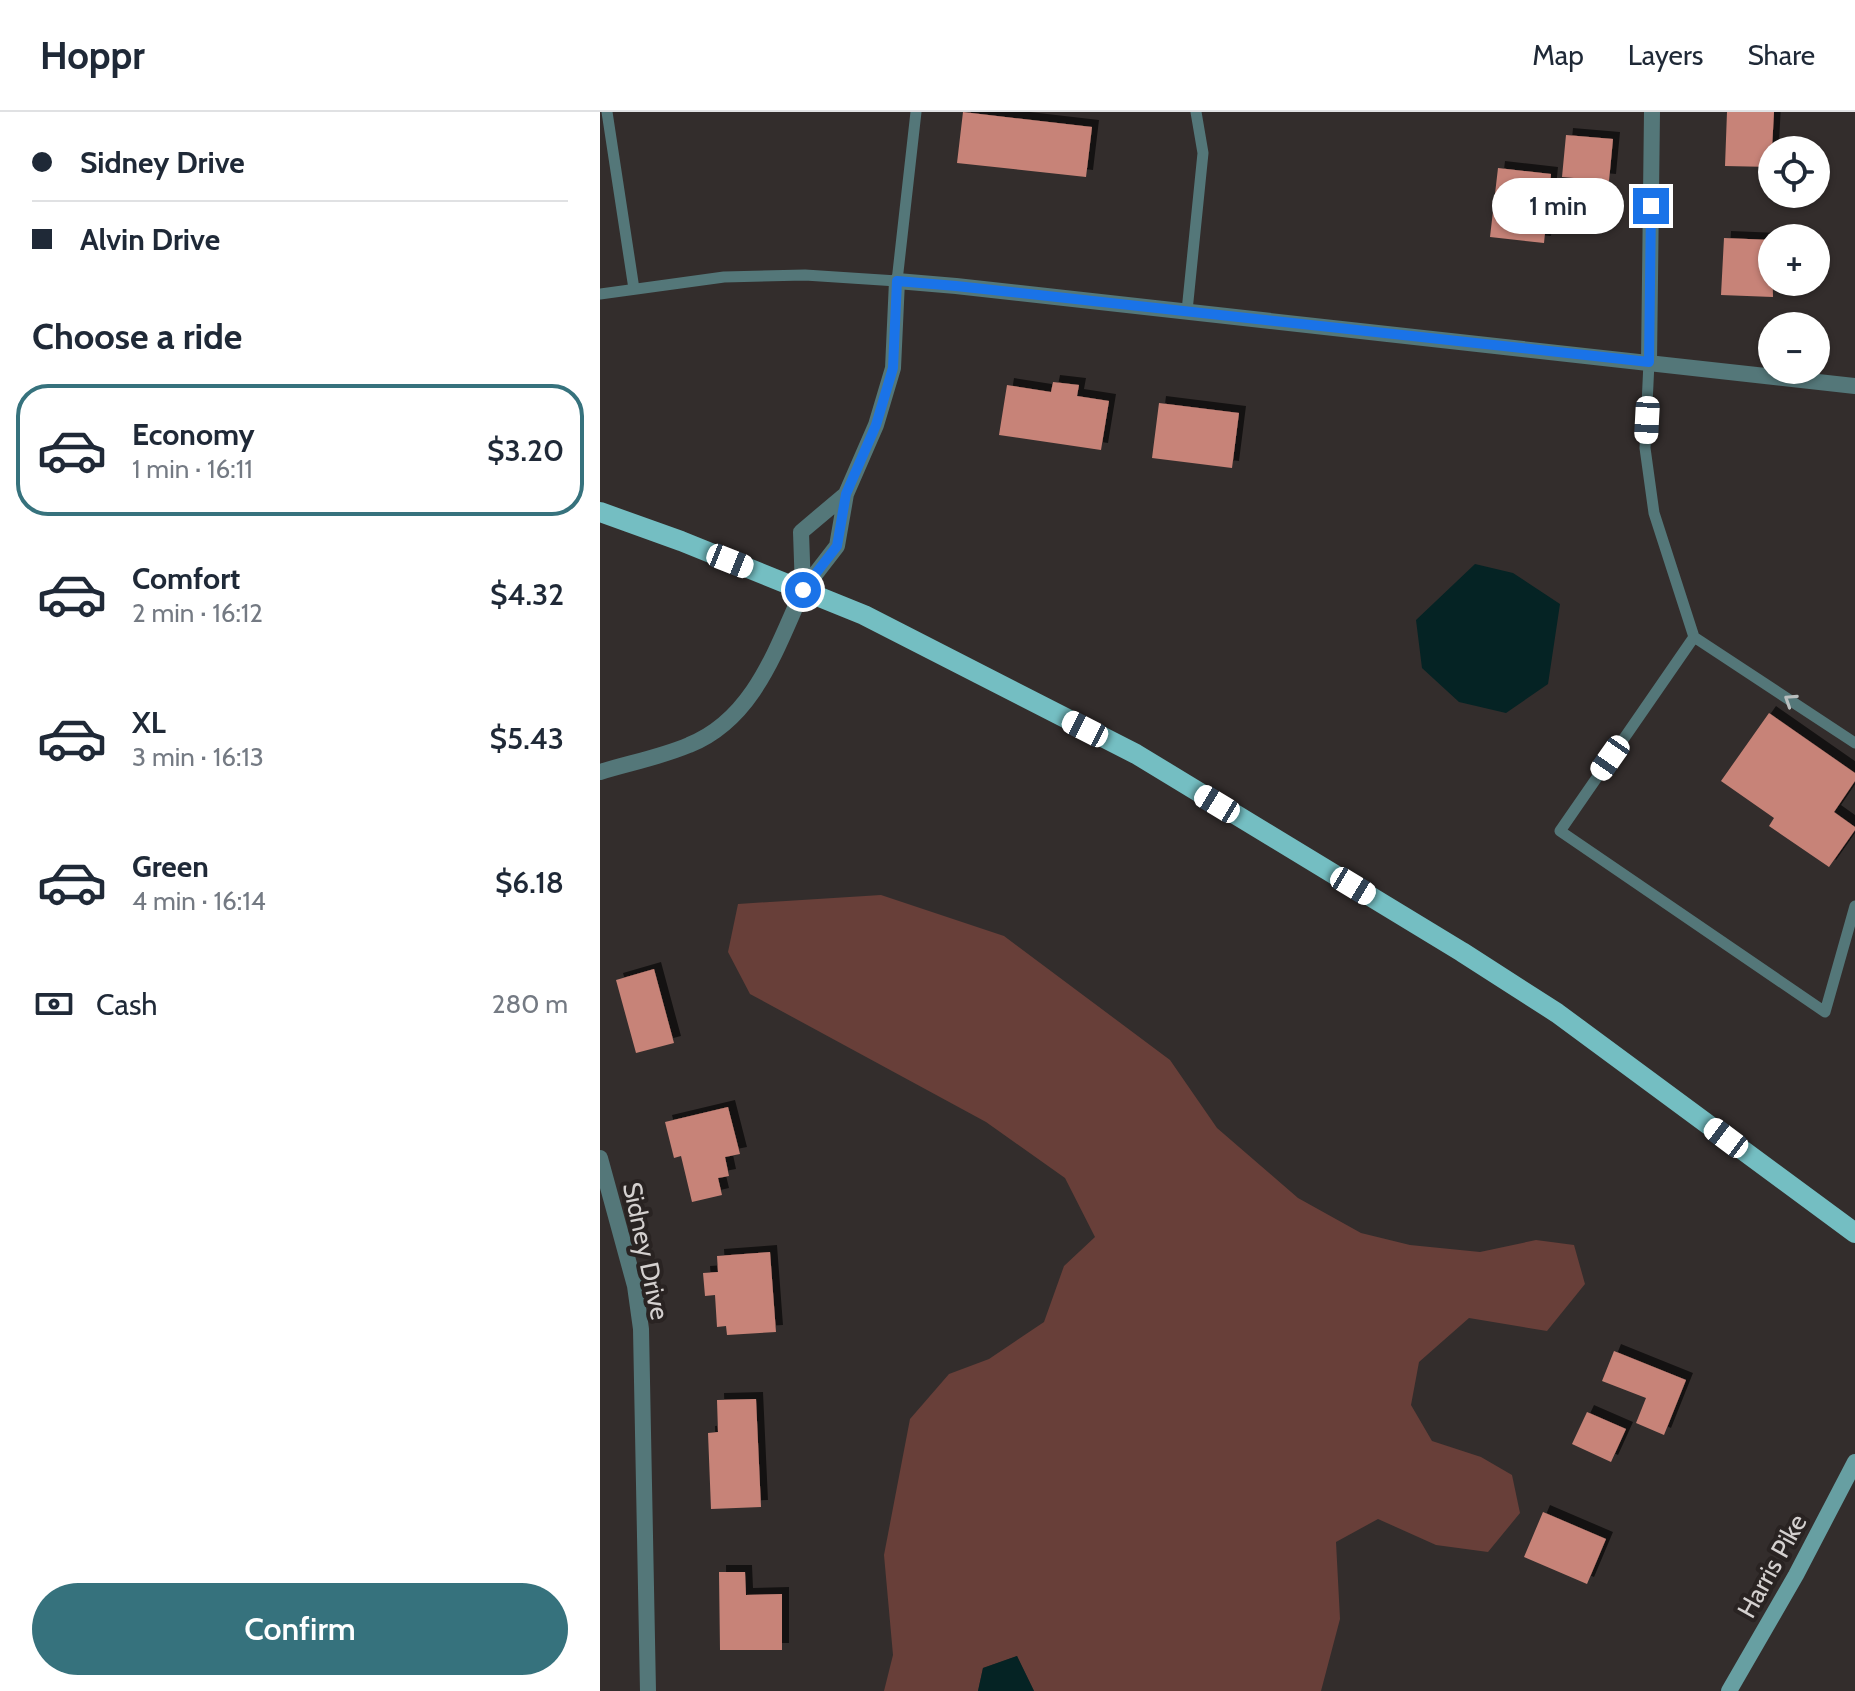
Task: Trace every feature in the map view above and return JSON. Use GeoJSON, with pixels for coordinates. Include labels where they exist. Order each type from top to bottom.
{"type":"FeatureCollection","features":[{"type":"Feature","properties":{"kind":"main road"},"geometry":{"type":"LineString","coordinates":[[600,512],[681,541],[864,615],[1136,754],[1557,1013],[1855,1233]]}},
{"type":"Feature","properties":{"kind":"main road","name":"Harris Pike"},"geometry":{"type":"LineString","coordinates":[[1729,1691],[1796,1575],[1855,1462]]}},
{"type":"Feature","properties":{"kind":"street"},"geometry":{"type":"LineString","coordinates":[[1649,362],[1652,112]]}},
{"type":"Feature","properties":{"kind":"street"},"geometry":{"type":"LineString","coordinates":[[600,772],[690,745],[726,723],[752,695],[803,590],[837,546],[846,494],[876,425],[893,368],[897,281],[1855,386]]}},
{"type":"Feature","properties":{"kind":"street"},"geometry":{"type":"LineString","coordinates":[[803,590],[801,532],[846,494]]}},
{"type":"Feature","properties":{"kind":"street","name":"Sidney Drive"},"geometry":{"type":"LineString","coordinates":[[600,1158],[635,1286],[641,1329],[648,1691]]}},
{"type":"Feature","properties":{"kind":"lane"},"geometry":{"type":"LineString","coordinates":[[607,112],[634,289]]}},
{"type":"Feature","properties":{"kind":"lane"},"geometry":{"type":"LineString","coordinates":[[600,294],[724,277],[805,275],[897,281],[916,112]]}},
{"type":"Feature","properties":{"kind":"lane"},"geometry":{"type":"LineString","coordinates":[[1187,311],[1203,153],[1196,112]]}},
{"type":"Feature","properties":{"kind":"lane"},"geometry":{"type":"LineString","coordinates":[[1649,362],[1645,448],[1654,513],[1694,637],[1855,743]]}},
{"type":"Feature","properties":{"kind":"lane"},"geometry":{"type":"LineString","coordinates":[[1694,637],[1560,831],[1825,1012],[1855,906]]}},
{"type":"Feature","properties":{"kind":"shaded area"},"geometry":{"type":"Polygon","coordinates":[[[881,895],[1004,936],[1170,1060],[1217,1128],[1298,1198],[1361,1233],[1410,1245],[1480,1252],[1536,1240],[1574,1245],[1585,1284],[1547,1331],[1469,1318],[1419,1362],[1411,1405],[1432,1441],[1481,1457],[1512,1475],[1520,1513],[1488,1552],[1436,1545],[1378,1519],[1336,1542],[1340,1619],[1321,1691],[1034,1691],[1017,1656],[983,1668],[978,1691],[884,1691],[893,1655],[884,1555],[910,1419],[949,1374],[989,1359],[1044,1322],[1064,1266],[1095,1237],[1065,1178],[986,1122],[750,994],[728,952],[738,904],[881,895]]]}},
{"type":"Feature","properties":{"kind":"water"},"geometry":{"type":"Polygon","coordinates":[[[1475,564],[1513,573],[1560,604],[1548,684],[1506,713],[1459,702],[1422,668],[1416,620],[1475,564]]]}},
{"type":"Feature","properties":{"kind":"water"},"geometry":{"type":"Polygon","coordinates":[[[1017,1656],[1034,1691],[978,1691],[983,1668],[1017,1656]]]}},
{"type":"Feature","properties":{"kind":"building"},"geometry":{"type":"Polygon","coordinates":[[[963,112],[1092,127],[1086,177],[957,163],[963,112]]]}},
{"type":"Feature","properties":{"kind":"building"},"geometry":{"type":"Polygon","coordinates":[[[1727,112],[1774,112],[1773,136],[1758,136],[1758,167],[1725,166],[1727,112]]]}},
{"type":"Feature","properties":{"kind":"building"},"geometry":{"type":"Polygon","coordinates":[[[1566,135],[1613,139],[1609,181],[1562,177],[1566,135]]]}},
{"type":"Feature","properties":{"kind":"building"},"geometry":{"type":"Polygon","coordinates":[[[1498,168],[1551,174],[1544,243],[1490,237],[1498,168]]]}},
{"type":"Feature","properties":{"kind":"building"},"geometry":{"type":"Polygon","coordinates":[[[1724,238],[1758,239],[1758,296],[1773,297],[1721,295],[1724,238]]]}},
{"type":"Feature","properties":{"kind":"building"},"geometry":{"type":"Polygon","coordinates":[[[1053,382],[1079,385],[1077,396],[1109,401],[1101,450],[999,435],[1007,385],[1051,392],[1053,382]]]}},
{"type":"Feature","properties":{"kind":"building"},"geometry":{"type":"Polygon","coordinates":[[[1159,403],[1239,413],[1232,468],[1152,458],[1159,403]]]}},
{"type":"Feature","properties":{"kind":"building"},"geometry":{"type":"Polygon","coordinates":[[[1769,713],[1855,773],[1855,781],[1834,812],[1855,830],[1829,867],[1769,826],[1774,818],[1721,781],[1769,713]]]}},
{"type":"Feature","properties":{"kind":"building"},"geometry":{"type":"Polygon","coordinates":[[[654,969],[674,1043],[636,1053],[616,980],[654,969]]]}},
{"type":"Feature","properties":{"kind":"building"},"geometry":{"type":"Polygon","coordinates":[[[728,1107],[740,1154],[725,1157],[729,1176],[718,1178],[722,1195],[692,1202],[681,1156],[674,1158],[665,1122],[728,1107]]]}},
{"type":"Feature","properties":{"kind":"building"},"geometry":{"type":"Polygon","coordinates":[[[770,1252],[776,1332],[727,1335],[726,1326],[717,1327],[715,1295],[705,1296],[703,1273],[718,1272],[717,1256],[770,1252]]]}},
{"type":"Feature","properties":{"kind":"building"},"geometry":{"type":"Polygon","coordinates":[[[1614,1351],[1686,1380],[1664,1435],[1636,1423],[1646,1398],[1602,1381],[1614,1351]]]}},
{"type":"Feature","properties":{"kind":"building"},"geometry":{"type":"Polygon","coordinates":[[[756,1399],[761,1507],[711,1509],[708,1433],[718,1432],[717,1400],[756,1399]]]}},
{"type":"Feature","properties":{"kind":"building"},"geometry":{"type":"Polygon","coordinates":[[[1587,1412],[1626,1429],[1611,1462],[1572,1444],[1587,1412]]]}},
{"type":"Feature","properties":{"kind":"building"},"geometry":{"type":"Polygon","coordinates":[[[1543,1512],[1606,1539],[1587,1584],[1524,1557],[1543,1512]]]}},
{"type":"Feature","properties":{"kind":"building"},"geometry":{"type":"Polygon","coordinates":[[[719,1572],[745,1572],[746,1595],[782,1594],[782,1650],[720,1650],[719,1572]]]}},
{"type":"Feature","properties":{"kind":"route"},"geometry":{"type":"LineString","coordinates":[[803,590],[837,546],[846,494],[876,425],[893,368],[897,281],[1649,362],[1651,206]]}}]}
